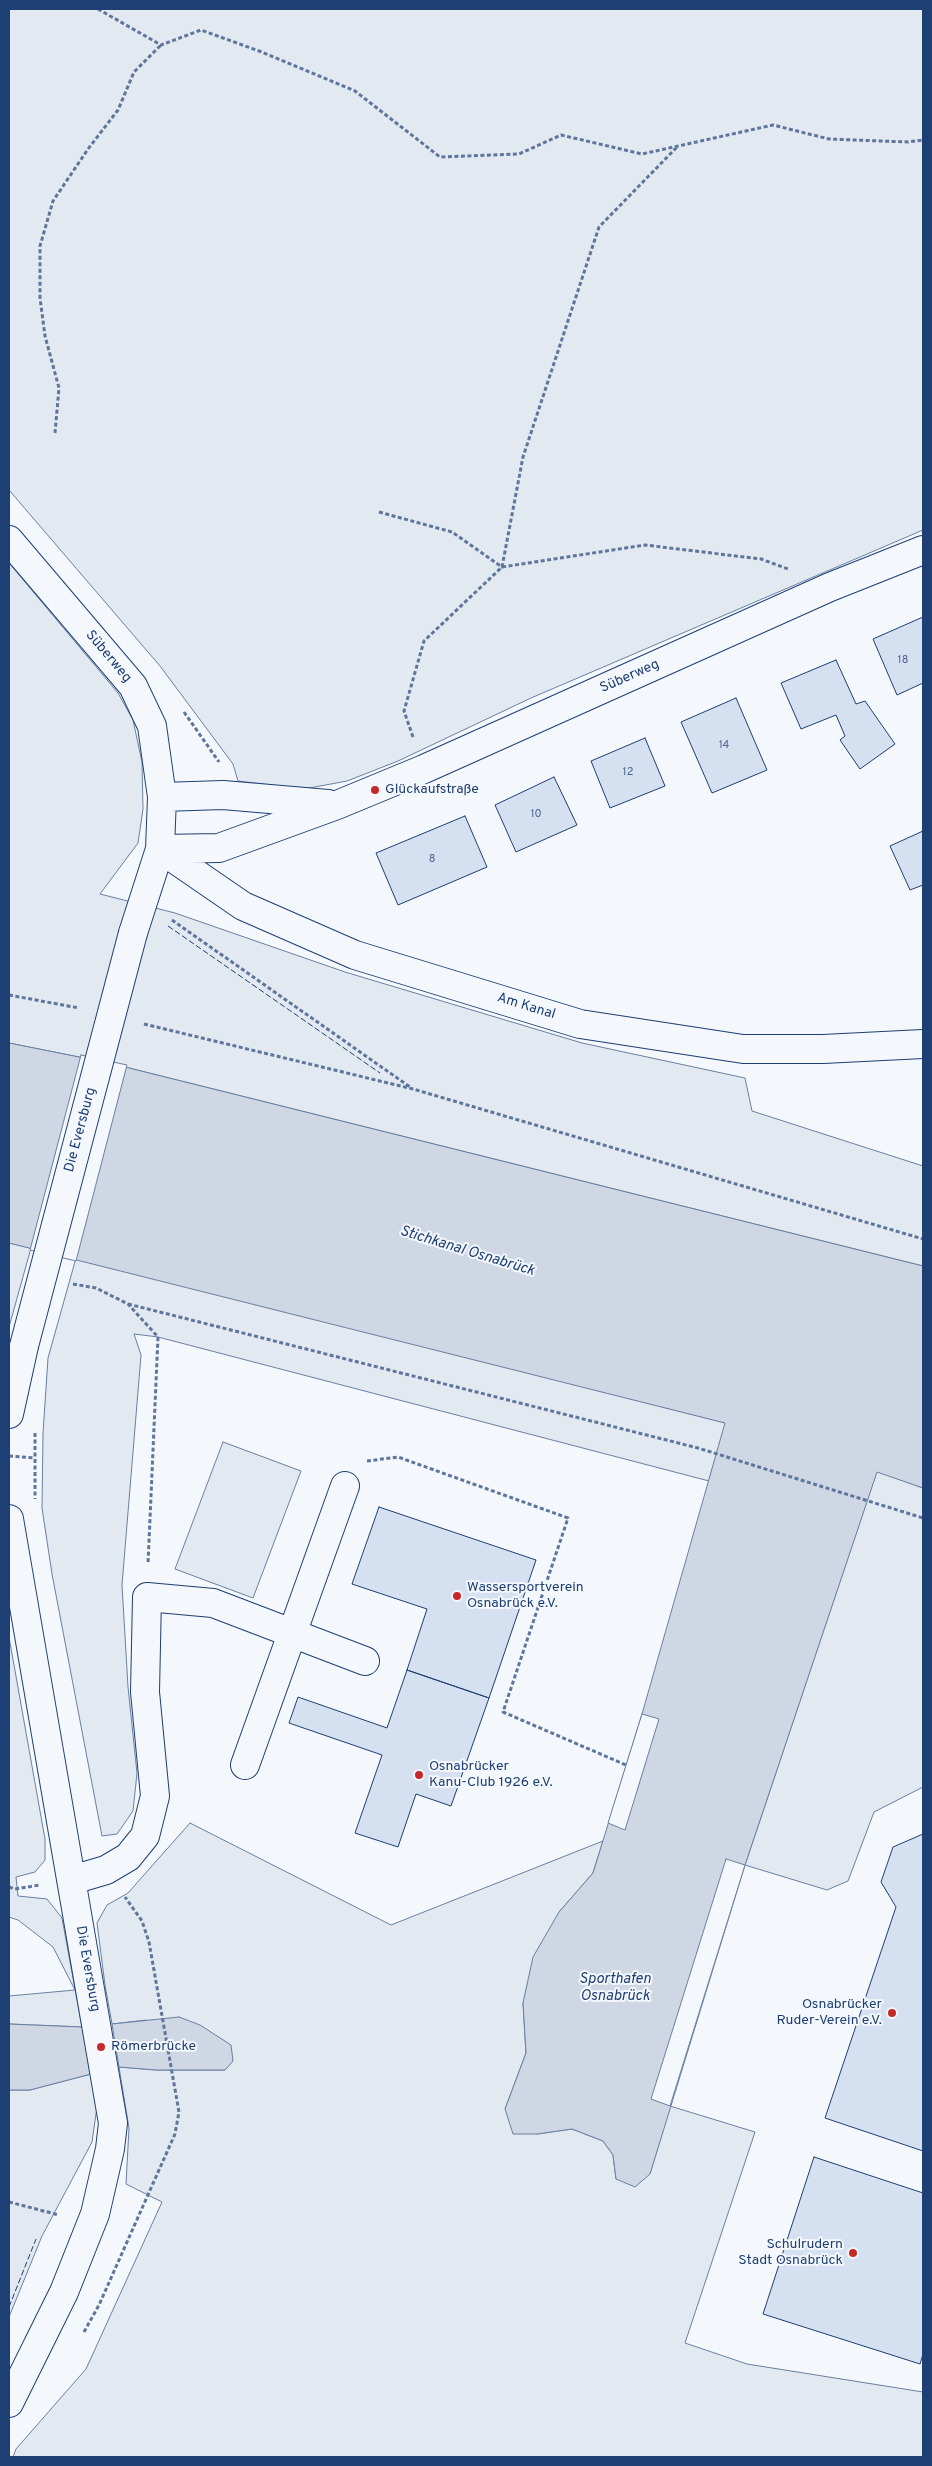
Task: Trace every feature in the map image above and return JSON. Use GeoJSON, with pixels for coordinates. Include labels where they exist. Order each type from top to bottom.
{"type":"FeatureCollection","features":[{"type":"Feature","properties":{"kind":"street","name":"Süberweg"},"geometry":{"type":"LineString","coordinates":[[9,540],[133,686],[152,726],[162,797],[160,849],[220,848],[337,805],[424,769],[830,587],[923,550]]}},
{"type":"Feature","properties":{"kind":"street","name":"Süberweg"},"geometry":{"type":"LineString","coordinates":[[162,797],[223,795],[337,805]]}},
{"type":"Feature","properties":{"kind":"street","name":"Die Eversburg"},"geometry":{"type":"LineString","coordinates":[[9,1414],[24,1346],[141,901],[160,849]]}},
{"type":"Feature","properties":{"kind":"street","name":"Am Kanal"},"geometry":{"type":"LineString","coordinates":[[160,849],[243,906],[355,956],[580,1024],[743,1049],[823,1049],[923,1044]]}},
{"type":"Feature","properties":{"kind":"street"},"geometry":{"type":"LineString","coordinates":[[245,1764],[294,1633],[345,1486]]}},
{"type":"Feature","properties":{"kind":"street","name":"Die Eversburg"},"geometry":{"type":"LineString","coordinates":[[9,1519],[113,2123],[110,2149],[91,2223],[64,2292],[9,2403]]}},
{"type":"Feature","properties":{"kind":"street"},"geometry":{"type":"LineString","coordinates":[[72,1880],[106,1870],[128,1856],[145,1836],[155,1796],[145,1692],[146,1597],[213,1603],[365,1661]]}},
{"type":"Feature","properties":{"kind":"path"},"geometry":{"type":"LineString","coordinates":[[98,9],[161,45]]}},
{"type":"Feature","properties":{"kind":"path"},"geometry":{"type":"LineString","coordinates":[[55,433],[59,388],[45,336],[40,298],[40,246],[53,201],[88,149],[118,110],[134,72],[161,45],[201,30],[259,51],[355,91],[440,157],[520,154],[561,135],[642,154],[772,126],[829,139],[908,142],[923,140]]}},
{"type":"Feature","properties":{"kind":"path"},"geometry":{"type":"LineString","coordinates":[[424,769],[404,711],[424,641],[502,566],[523,457],[599,227],[677,146]]}},
{"type":"Feature","properties":{"kind":"path"},"geometry":{"type":"LineString","coordinates":[[379,512],[452,532],[502,566],[645,545],[761,559],[830,587]]}},
{"type":"Feature","properties":{"kind":"path"},"geometry":{"type":"LineString","coordinates":[[141,901],[161,916],[177,922],[413,1088]]}},
{"type":"Feature","properties":{"kind":"path"},"geometry":{"type":"LineString","coordinates":[[9,995],[82,1009]]}},
{"type":"Feature","properties":{"kind":"path"},"geometry":{"type":"LineString","coordinates":[[141,1023],[413,1088],[923,1239]]}},
{"type":"Feature","properties":{"kind":"path"},"geometry":{"type":"LineString","coordinates":[[68,1283],[96,1288],[128,1304],[698,1448],[923,1518]]}},
{"type":"Feature","properties":{"kind":"path"},"geometry":{"type":"LineString","coordinates":[[128,1304],[158,1337],[146,1597]]}},
{"type":"Feature","properties":{"kind":"path"},"geometry":{"type":"LineString","coordinates":[[9,1456],[35,1458]]}},
{"type":"Feature","properties":{"kind":"path"},"geometry":{"type":"LineString","coordinates":[[345,1486],[366,1461],[398,1457],[568,1518],[503,1712],[626,1764]]}},
{"type":"Feature","properties":{"kind":"path"},"geometry":{"type":"LineString","coordinates":[[99,2305],[175,2134],[179,2112],[149,1942],[142,1921],[106,1870]]}},
{"type":"Feature","properties":{"kind":"path"},"geometry":{"type":"LineString","coordinates":[[9,2202],[91,2223]]}},
{"type":"Feature","properties":{"kind":"shaded area"},"geometry":{"type":"Polygon","coordinates":[[[9,9],[923,9],[923,530],[531,698],[398,761],[347,781],[304,789],[238,781],[233,764],[160,666],[9,490],[9,9]]]}},
{"type":"Feature","properties":{"kind":"shaded area"},"geometry":{"type":"Polygon","coordinates":[[[9,563],[118,693],[133,720],[142,762],[143,809],[138,843],[100,894],[175,913],[345,972],[582,1043],[745,1078],[752,1111],[923,1166],[923,1266],[109,1063],[9,1043],[9,563]]]}},
{"type":"Feature","properties":{"kind":"shaded area"},"geometry":{"type":"Polygon","coordinates":[[[9,1243],[31,1248],[9,1327],[9,1243]]]}},
{"type":"Feature","properties":{"kind":"shaded area"},"geometry":{"type":"Polygon","coordinates":[[[76,1258],[726,1423],[709,1481],[158,1337],[134,1334],[141,1355],[122,1585],[128,1687],[137,1773],[133,1811],[117,1834],[102,1836],[52,1574],[42,1508],[43,1433],[48,1358],[76,1258]]]}},
{"type":"Feature","properties":{"kind":"shaded area"},"geometry":{"type":"Polygon","coordinates":[[[223,1442],[301,1471],[253,1598],[175,1569],[223,1442]]]}},
{"type":"Feature","properties":{"kind":"shaded area"},"geometry":{"type":"Polygon","coordinates":[[[877,1471],[923,1488],[923,1787],[874,1812],[848,1881],[827,1890],[745,1865],[877,1471]]]}},
{"type":"Feature","properties":{"kind":"shaded area"},"geometry":{"type":"Polygon","coordinates":[[[9,1637],[45,1839],[45,1860],[35,1872],[16,1877],[18,1896],[47,1899],[62,1918],[82,2027],[9,2024],[9,1996],[75,1990],[53,1947],[18,1920],[9,1917],[9,1637]]]}},
{"type":"Feature","properties":{"kind":"shaded area"},"geometry":{"type":"Polygon","coordinates":[[[190,1823],[391,1925],[603,1841],[593,1873],[559,1912],[523,2003],[526,2053],[505,2109],[537,2134],[572,2129],[603,2141],[613,2155],[616,2179],[650,2174],[670,2106],[755,2132],[685,2343],[747,2364],[923,2392],[923,2457],[13,2457],[16,2449],[86,2369],[162,2202],[126,2184],[129,2128],[119,2067],[156,2070],[225,2070],[146,2020],[112,2024],[105,1985],[97,1923],[107,1905],[128,1893],[190,1823]]]}},
{"type":"Feature","properties":{"kind":"shaded area"},"geometry":{"type":"Polygon","coordinates":[[[91,2074],[97,2107],[92,2142],[42,2236],[9,2317],[9,2090],[30,2090],[91,2074]]]}},
{"type":"Feature","properties":{"kind":"water"},"geometry":{"type":"Polygon","coordinates":[[[9,1043],[109,1063],[923,1266],[923,1488],[877,1472],[745,1865],[650,2174],[635,2187],[616,2179],[613,2155],[603,2141],[572,2129],[537,2134],[513,2134],[505,2109],[526,2053],[523,2003],[533,1957],[559,1912],[593,1873],[642,1714],[725,1423],[9,1243],[9,1043]]]}},
{"type":"Feature","properties":{"kind":"water"},"geometry":{"type":"Polygon","coordinates":[[[179,2017],[200,2025],[231,2045],[233,2061],[225,2070],[156,2070],[119,2067],[112,2024],[179,2017]]]}},
{"type":"Feature","properties":{"kind":"water"},"geometry":{"type":"Polygon","coordinates":[[[9,2024],[82,2027],[91,2074],[30,2090],[9,2090],[9,2024]]]}},
{"type":"Feature","properties":{"kind":"pier"},"geometry":{"type":"Polygon","coordinates":[[[81,1055],[127,1065],[76,1261],[30,1250],[81,1055]]]}},
{"type":"Feature","properties":{"kind":"pier"},"geometry":{"type":"Polygon","coordinates":[[[642,1714],[659,1719],[625,1830],[608,1823],[642,1714]]]}},
{"type":"Feature","properties":{"kind":"pier"},"geometry":{"type":"Polygon","coordinates":[[[726,1859],[745,1865],[670,2106],[651,2099],[726,1859]]]}},
{"type":"Feature","properties":{"kind":"building"},"geometry":{"type":"Polygon","coordinates":[[[923,617],[923,683],[897,695],[873,639],[923,617]]]}},
{"type":"Feature","properties":{"kind":"building"},"geometry":{"type":"Polygon","coordinates":[[[836,660],[856,704],[865,701],[895,744],[860,769],[840,740],[845,736],[836,715],[801,729],[781,683],[836,660]]]}},
{"type":"Feature","properties":{"kind":"building"},"geometry":{"type":"Polygon","coordinates":[[[736,698],[767,770],[712,793],[681,722],[736,698]]]}},
{"type":"Feature","properties":{"kind":"building"},"geometry":{"type":"Polygon","coordinates":[[[645,738],[665,786],[610,808],[591,761],[645,738]]]}},
{"type":"Feature","properties":{"kind":"building"},"geometry":{"type":"Polygon","coordinates":[[[554,777],[577,825],[516,852],[495,805],[554,777]]]}},
{"type":"Feature","properties":{"kind":"building"},"geometry":{"type":"Polygon","coordinates":[[[465,816],[487,867],[398,905],[376,853],[465,816]]]}},
{"type":"Feature","properties":{"kind":"building"},"geometry":{"type":"Polygon","coordinates":[[[923,831],[923,885],[910,890],[890,846],[923,831]]]}},
{"type":"Feature","properties":{"kind":"building","name":"Wassersportverein Osnabrück e.V."},"geometry":{"type":"Polygon","coordinates":[[[379,1507],[536,1560],[489,1698],[407,1670],[427,1609],[352,1584],[379,1507]]]}},
{"type":"Feature","properties":{"kind":"building","name":"Osnabrücker Kanu-Club 1926 e.V."},"geometry":{"type":"Polygon","coordinates":[[[407,1670],[489,1698],[451,1806],[416,1794],[398,1847],[355,1833],[382,1755],[289,1723],[298,1697],[387,1728],[407,1670]]]}},
{"type":"Feature","properties":{"kind":"building","name":"Osnabrücker Ruder-Verein e.V."},"geometry":{"type":"Polygon","coordinates":[[[923,1834],[923,2151],[825,2118],[896,1907],[881,1882],[893,1847],[923,1834]]]}},
{"type":"Feature","properties":{"kind":"building","name":"Schulrudern Stadt Osnabrück"},"geometry":{"type":"Polygon","coordinates":[[[814,2157],[923,2193],[923,2354],[920,2364],[763,2314],[814,2157]]]}},
{"type":"Feature","properties":{"kind":"fence"},"geometry":{"type":"LineString","coordinates":[[168,926],[380,1073]]}},
{"type":"Feature","properties":{"kind":"fence"},"geometry":{"type":"LineString","coordinates":[[9,2307],[36,2239]]}},
{"type":"Feature","properties":{"kind":"power"},"geometry":{"type":"LineString","coordinates":[[9,2456],[13,2457]]}},
{"type":"Feature","properties":{"kind":"place","name":"Glückaufstraße"},"geometry":{"type":"Point","coordinates":[375,790]}},
{"type":"Feature","properties":{"kind":"place","name":"Wassersportverein Osnabrück e.V."},"geometry":{"type":"Point","coordinates":[457,1596]}},
{"type":"Feature","properties":{"kind":"place","name":"Osnabrücker Kanu-Club 1926 e.V."},"geometry":{"type":"Point","coordinates":[419,1775]}},
{"type":"Feature","properties":{"kind":"place","name":"Osnabrücker Ruder-Verein e.V."},"geometry":{"type":"Point","coordinates":[892,2013]}},
{"type":"Feature","properties":{"kind":"place","name":"Römerbrücke"},"geometry":{"type":"Point","coordinates":[101,2047]}},
{"type":"Feature","properties":{"kind":"place","name":"Schulrudern Stadt Osnabrück"},"geometry":{"type":"Point","coordinates":[853,2253]}},
{"type":"Feature","properties":{"kind":"water label","name":"Stichkanal Osnabrück"},"geometry":{"type":"Point","coordinates":[467,1252]}},
{"type":"Feature","properties":{"kind":"water label","name":"Sporthafen Osnabrück"},"geometry":{"type":"Point","coordinates":[615,1988]}}]}
